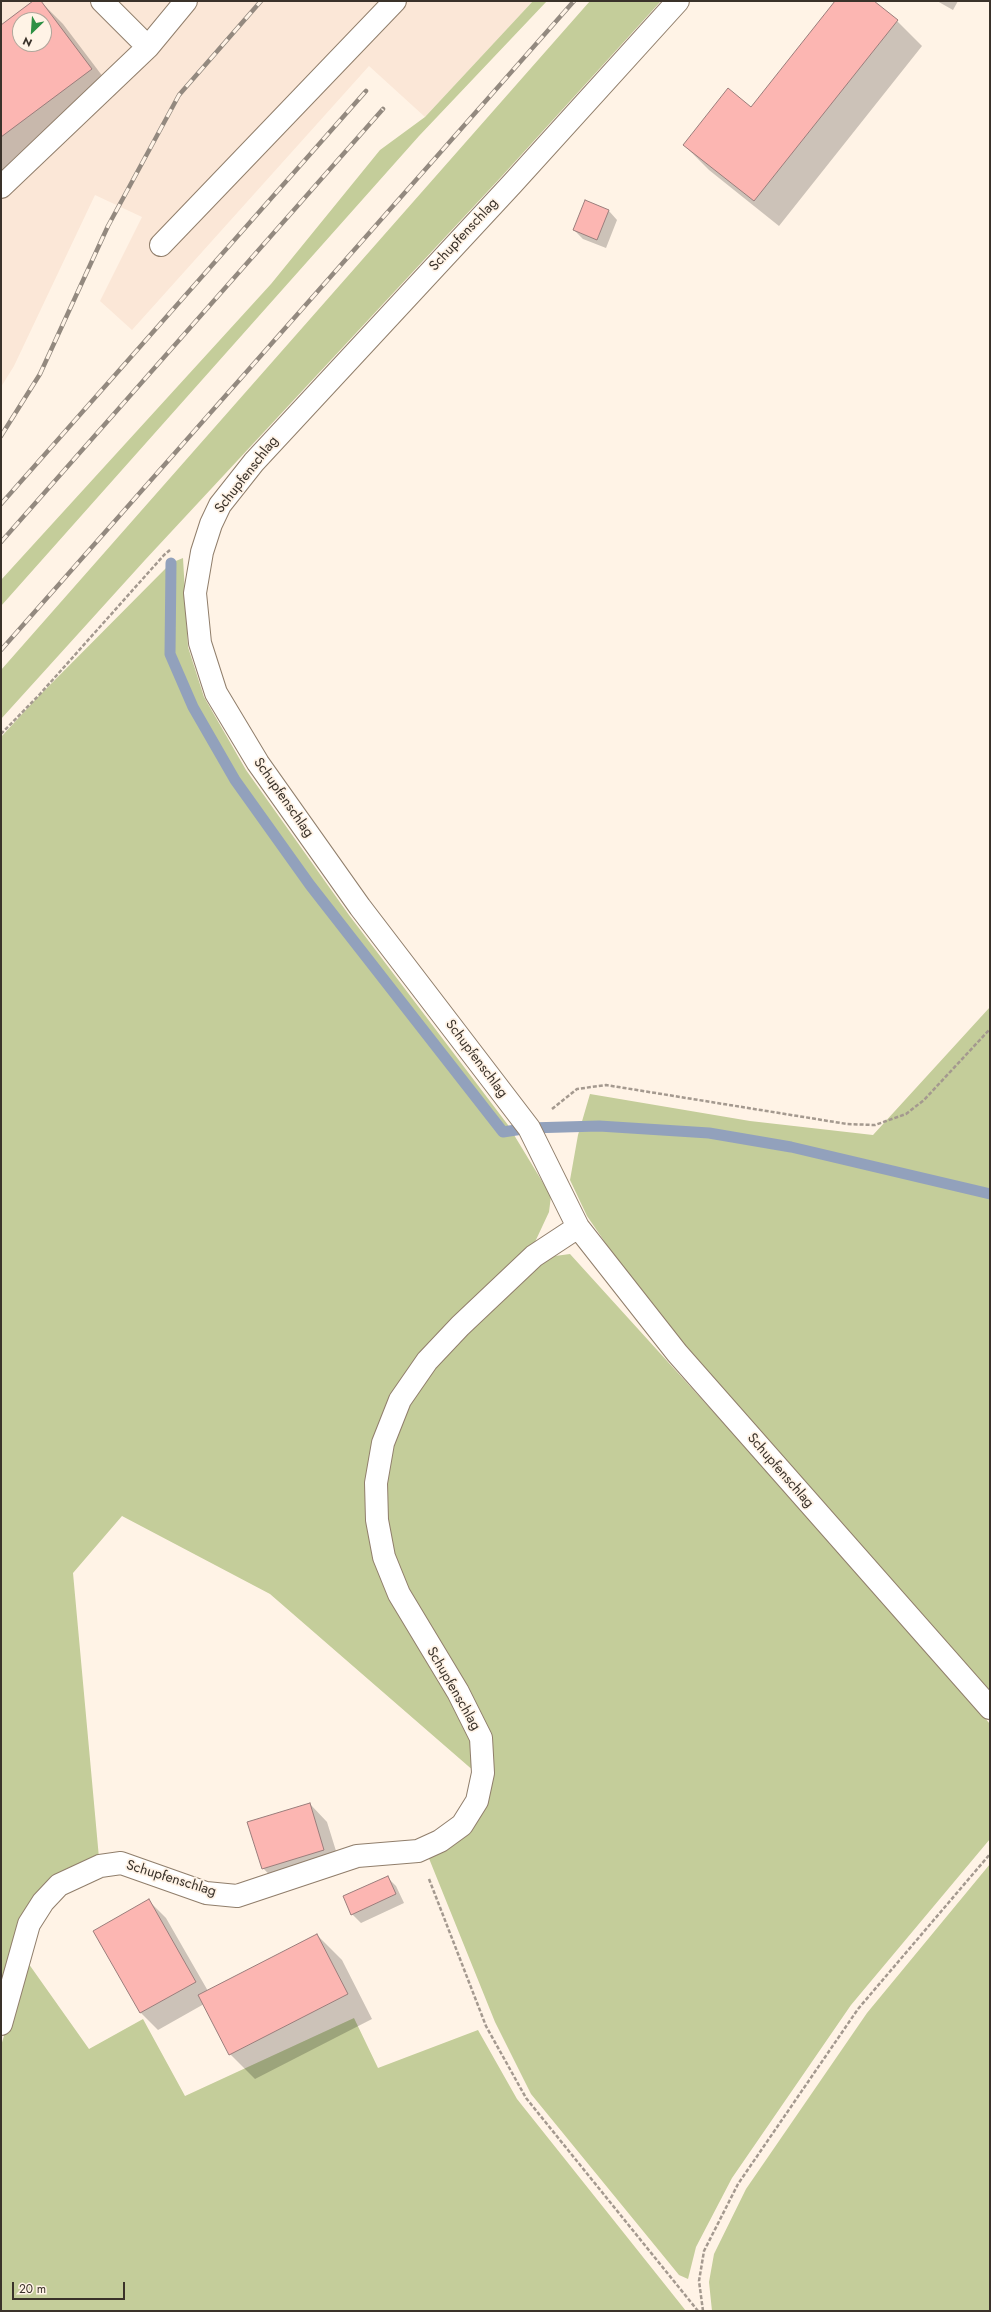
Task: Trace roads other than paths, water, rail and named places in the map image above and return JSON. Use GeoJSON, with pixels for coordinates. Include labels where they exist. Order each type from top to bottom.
{"type":"FeatureCollection","features":[{"type":"Feature","properties":{"kind":"street"},"geometry":{"type":"LineString","coordinates":[[102,1],[148,47]]}},
{"type":"Feature","properties":{"kind":"street"},"geometry":{"type":"LineString","coordinates":[[1,187],[148,47],[186,1]]}},
{"type":"Feature","properties":{"kind":"street"},"geometry":{"type":"LineString","coordinates":[[161,245],[395,1]]}},
{"type":"Feature","properties":{"kind":"street","name":"Schupfenschlag"},"geometry":{"type":"LineString","coordinates":[[678,1],[512,184],[254,462],[220,505],[211,524],[202,552],[195,593],[200,643],[216,693],[258,763],[360,907],[529,1128],[578,1227],[677,1353],[990,1708]]}},
{"type":"Feature","properties":{"kind":"street","name":"Schupfenschlag"},"geometry":{"type":"LineString","coordinates":[[1,2024],[29,1924],[43,1902],[59,1885],[100,1866],[121,1864],[206,1893],[237,1896],[358,1856],[418,1851],[440,1841],[462,1825],[470,1814],[477,1801],[483,1773],[481,1738],[458,1692],[399,1594],[384,1557],[377,1520],[376,1483],[383,1443],[400,1400],[427,1361],[460,1326],[534,1256],[578,1227]]}},
{"type":"Feature","properties":{"kind":"waterway"},"geometry":{"type":"LineString","coordinates":[[171,563],[170,654],[193,707],[235,780],[310,885],[503,1132],[529,1128],[599,1126],[709,1133],[791,1147],[990,1194]]}},
{"type":"Feature","properties":{"kind":"railway"},"geometry":{"type":"LineString","coordinates":[[1,436],[40,374],[108,226],[179,95],[261,1]]}},
{"type":"Feature","properties":{"kind":"railway"},"geometry":{"type":"LineString","coordinates":[[1,650],[574,1]]}},
{"type":"Feature","properties":{"kind":"railway"},"geometry":{"type":"LineString","coordinates":[[1,504],[366,91]]}},
{"type":"Feature","properties":{"kind":"railway"},"geometry":{"type":"LineString","coordinates":[[1,542],[383,109]]}}]}
